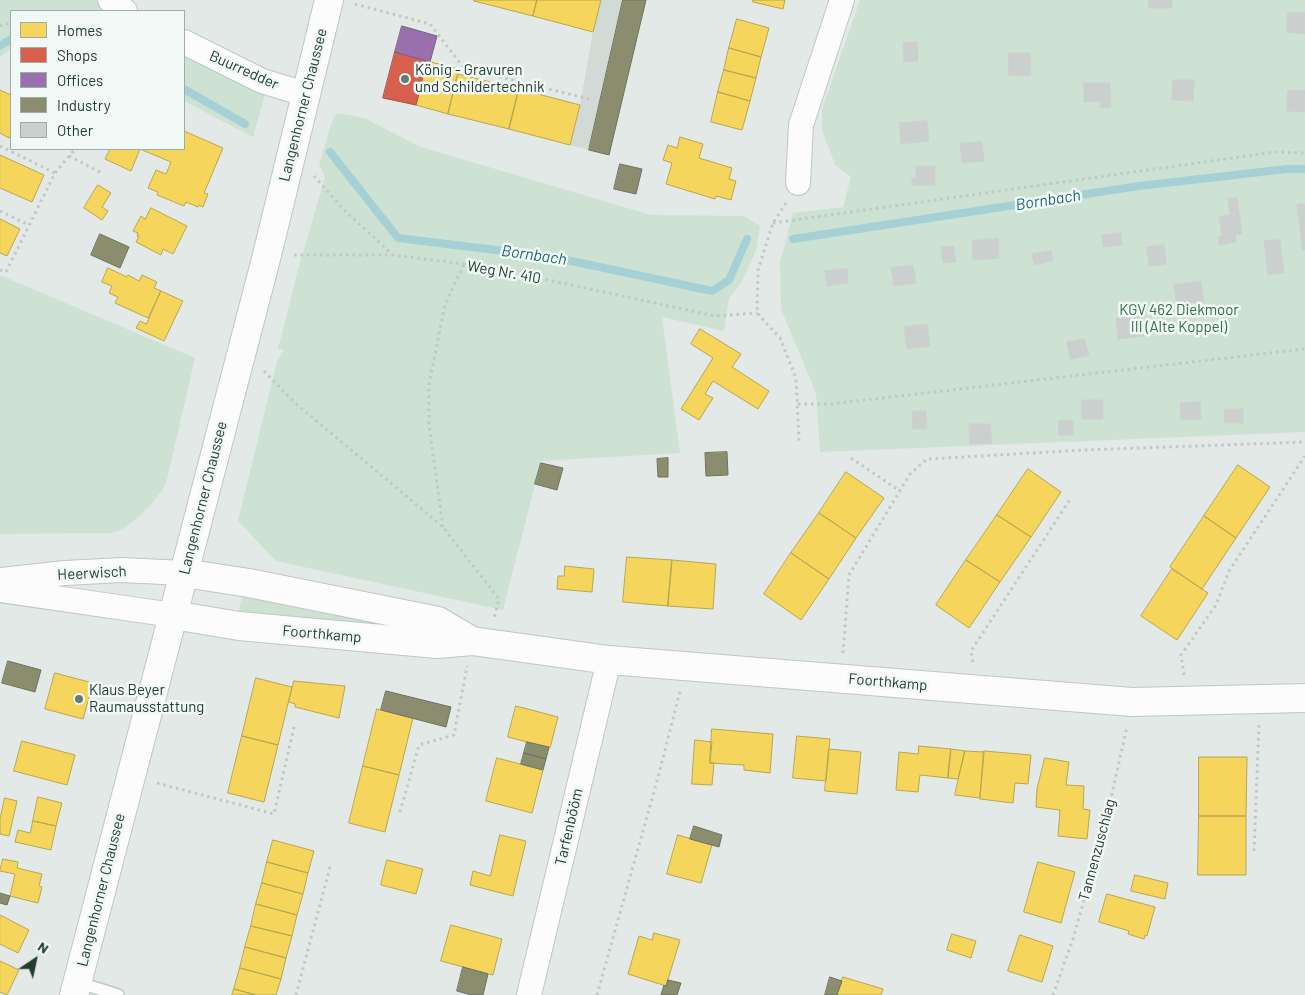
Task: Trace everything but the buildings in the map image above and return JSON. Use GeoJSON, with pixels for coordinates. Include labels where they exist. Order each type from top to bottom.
{"type":"FeatureCollection","features":[{"type":"Feature","properties":{"kind":"street"},"geometry":{"type":"LineString","coordinates":[[110,0],[124,10]]}},
{"type":"Feature","properties":{"kind":"street"},"geometry":{"type":"LineString","coordinates":[[798,183],[801,125],[842,0]]}},
{"type":"Feature","properties":{"kind":"street","name":"Langenhorner Chaussee"},"geometry":{"type":"LineString","coordinates":[[76,988],[267,255],[305,94],[339,1]]}},
{"type":"Feature","properties":{"kind":"street","name":"Buurredder"},"geometry":{"type":"LineString","coordinates":[[185,42],[262,81],[305,94]]}},
{"type":"Feature","properties":{"kind":"street","name":"Heerwisch"},"geometry":{"type":"LineString","coordinates":[[0,580],[65,573],[122,570],[184,573]]}},
{"type":"Feature","properties":{"kind":"street","name":"Foorthkamp"},"geometry":{"type":"LineString","coordinates":[[184,573],[249,583],[438,621],[480,642]]}},
{"type":"Feature","properties":{"kind":"street","name":"Heerwisch"},"geometry":{"type":"LineString","coordinates":[[0,590],[173,615]]}},
{"type":"Feature","properties":{"kind":"street","name":"Foorthkamp"},"geometry":{"type":"LineString","coordinates":[[173,615],[239,626],[437,644],[480,642],[609,660],[1132,702],[1305,698]]}},
{"type":"Feature","properties":{"kind":"street","name":"Tarfenbööm"},"geometry":{"type":"LineString","coordinates":[[528,995],[609,660]]}},
{"type":"Feature","properties":{"kind":"lane"},"geometry":{"type":"LineString","coordinates":[[76,988],[118,995]]}},
{"type":"Feature","properties":{"kind":"path"},"geometry":{"type":"LineString","coordinates":[[339,1],[430,24],[464,68],[589,99]]}},
{"type":"Feature","properties":{"kind":"path"},"geometry":{"type":"LineString","coordinates":[[0,146],[55,173]]}},
{"type":"Feature","properties":{"kind":"path"},"geometry":{"type":"LineString","coordinates":[[0,270],[6,272],[55,173],[75,150]]}},
{"type":"Feature","properties":{"kind":"path"},"geometry":{"type":"LineString","coordinates":[[292,151],[345,211],[393,255]]}},
{"type":"Feature","properties":{"kind":"path"},"geometry":{"type":"LineString","coordinates":[[773,223],[1275,152],[1305,153]]}},
{"type":"Feature","properties":{"kind":"path"},"geometry":{"type":"LineString","coordinates":[[69,156],[100,172]]}},
{"type":"Feature","properties":{"kind":"path"},"geometry":{"type":"LineString","coordinates":[[798,183],[773,223],[758,270],[757,313],[780,338],[796,378],[799,441]]}},
{"type":"Feature","properties":{"kind":"path"},"geometry":{"type":"LineString","coordinates":[[0,211],[29,225]]}},
{"type":"Feature","properties":{"kind":"path","name":"Weg Nr. 410"},"geometry":{"type":"LineString","coordinates":[[267,255],[393,255],[488,267],[715,316],[757,313]]}},
{"type":"Feature","properties":{"kind":"path"},"geometry":{"type":"LineString","coordinates":[[443,528],[429,425],[430,384],[445,305],[464,264]]}},
{"type":"Feature","properties":{"kind":"path"},"geometry":{"type":"LineString","coordinates":[[798,404],[830,404],[1305,349]]}},
{"type":"Feature","properties":{"kind":"path"},"geometry":{"type":"LineString","coordinates":[[238,363],[260,367],[294,402],[443,528],[499,600],[480,642],[454,735],[419,745],[400,812]]}},
{"type":"Feature","properties":{"kind":"path"},"geometry":{"type":"LineString","coordinates":[[841,678],[849,575],[910,474],[927,459],[1085,450],[1305,442]]}},
{"type":"Feature","properties":{"kind":"path"},"geometry":{"type":"LineString","coordinates":[[1186,701],[1181,655],[1216,605],[1229,571],[1305,456]]}},
{"type":"Feature","properties":{"kind":"path"},"geometry":{"type":"LineString","coordinates":[[851,458],[900,491]]}},
{"type":"Feature","properties":{"kind":"path"},"geometry":{"type":"LineString","coordinates":[[976,689],[972,650],[1071,498]]}},
{"type":"Feature","properties":{"kind":"path"},"geometry":{"type":"LineString","coordinates":[[597,995],[660,770],[686,666]]}},
{"type":"Feature","properties":{"kind":"path"},"geometry":{"type":"LineString","coordinates":[[1254,851],[1260,699]]}},
{"type":"Feature","properties":{"kind":"path","name":"Tannenzuschlag"},"geometry":{"type":"LineString","coordinates":[[1054,995],[1073,939],[1103,834],[1132,702]]}},
{"type":"Feature","properties":{"kind":"path"},"geometry":{"type":"LineString","coordinates":[[130,776],[274,814],[295,723]]}},
{"type":"Feature","properties":{"kind":"path"},"geometry":{"type":"LineString","coordinates":[[296,995],[331,863]]}},
{"type":"Feature","properties":{"kind":"shaded area"},"geometry":{"type":"Polygon","coordinates":[[[601,0],[625,0],[589,150],[570,145],[601,0]]]}},
{"type":"Feature","properties":{"kind":"green space"},"geometry":{"type":"Polygon","coordinates":[[[0,0],[96,0],[111,10],[10,10],[10,50],[0,57],[0,0]]]}},
{"type":"Feature","properties":{"kind":"green space","name":"KGV 462 Diekmoor III (Alte Koppel)"},"geometry":{"type":"Polygon","coordinates":[[[860,0],[1305,0],[1305,432],[820,452],[816,393],[781,309],[780,263],[793,213],[843,207],[851,177],[835,165],[822,129],[822,109],[860,0]]]}},
{"type":"Feature","properties":{"kind":"green space"},"geometry":{"type":"Polygon","coordinates":[[[185,55],[265,95],[253,137],[185,102],[185,55]]]}},
{"type":"Feature","properties":{"kind":"green space"},"geometry":{"type":"Polygon","coordinates":[[[337,113],[364,118],[421,147],[651,215],[744,216],[760,226],[756,251],[741,283],[729,298],[724,331],[662,317],[680,453],[541,461],[503,610],[276,561],[238,521],[277,361],[284,350],[278,349],[297,273],[325,177],[319,165],[331,124],[337,113]]]}},
{"type":"Feature","properties":{"kind":"green space"},"geometry":{"type":"Polygon","coordinates":[[[0,275],[195,358],[166,484],[143,513],[120,530],[112,533],[0,534],[0,275]]]}},
{"type":"Feature","properties":{"kind":"green space"},"geometry":{"type":"Polygon","coordinates":[[[242,597],[282,602],[373,620],[375,624],[374,628],[237,617],[242,597]]]}},
{"type":"Feature","properties":{"kind":"waterway","name":"Bornbach"},"geometry":{"type":"LineString","coordinates":[[0,46],[10,40]]}},
{"type":"Feature","properties":{"kind":"waterway","name":"Bornbach"},"geometry":{"type":"LineString","coordinates":[[185,90],[245,124]]}},
{"type":"Feature","properties":{"kind":"waterway","name":"Bornbach"},"geometry":{"type":"LineString","coordinates":[[330,152],[398,238],[553,257],[712,291],[729,280],[747,239]]}},
{"type":"Feature","properties":{"kind":"waterway","name":"Bornbach"},"geometry":{"type":"LineString","coordinates":[[793,239],[1139,186],[1287,169],[1305,169]]}},
{"type":"Feature","properties":{"kind":"place","name":"König - Gravuren und Schildertechnik"},"geometry":{"type":"Point","coordinates":[405,79]}},
{"type":"Feature","properties":{"kind":"place","name":"Klaus Beyer Raumausstattung"},"geometry":{"type":"Point","coordinates":[79,699]}}]}
